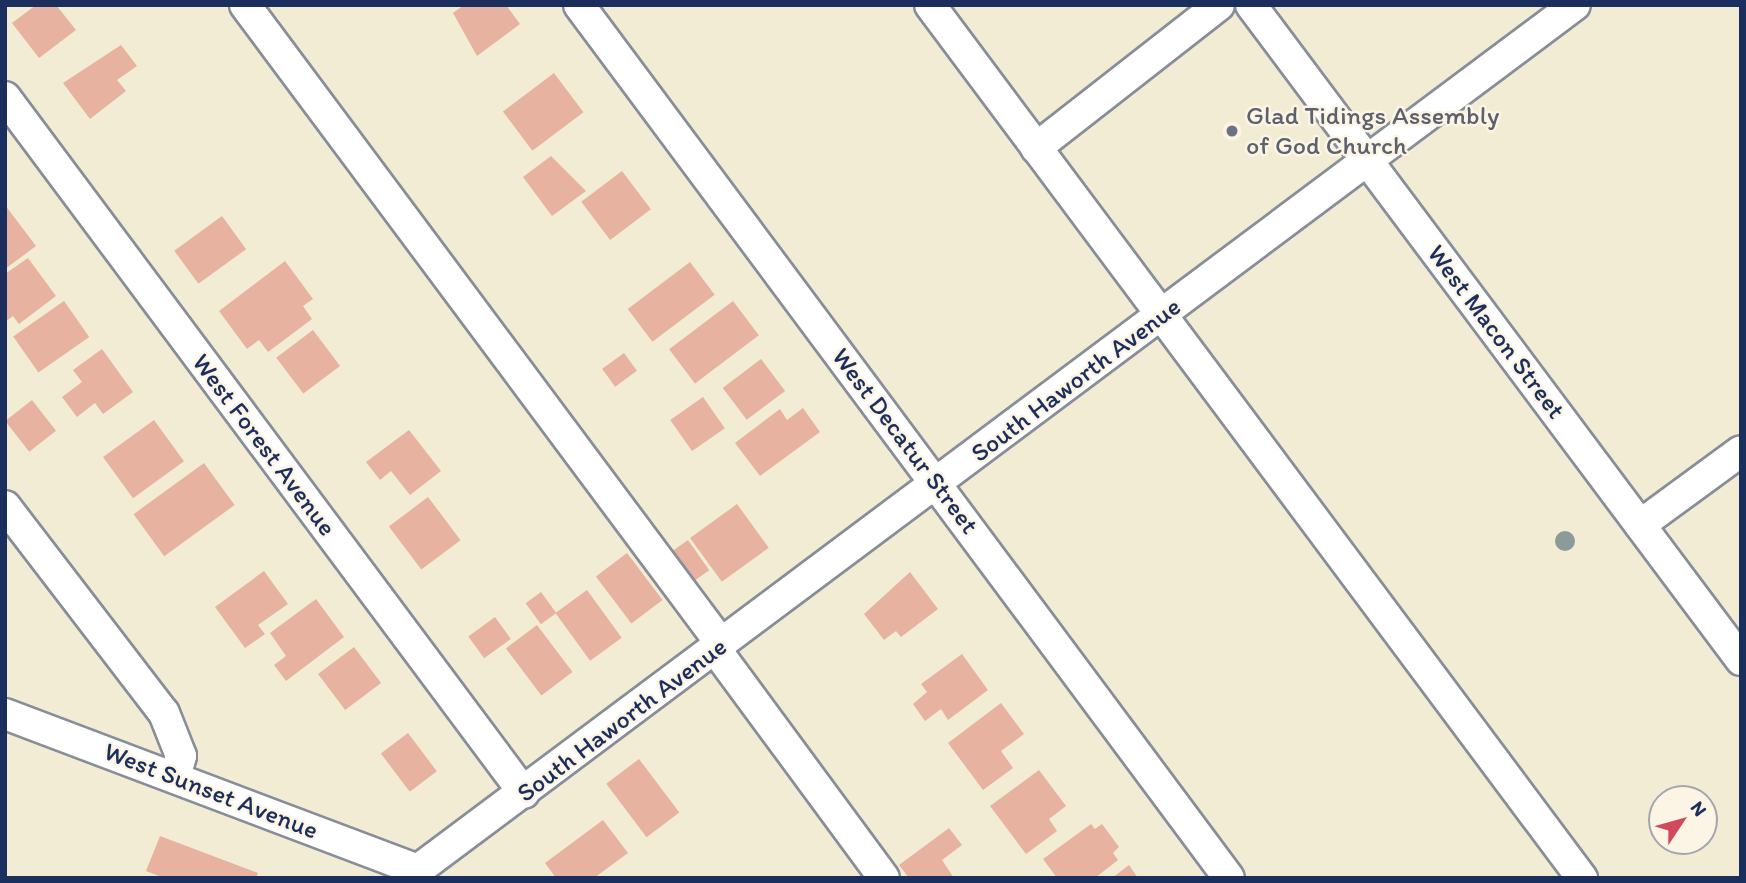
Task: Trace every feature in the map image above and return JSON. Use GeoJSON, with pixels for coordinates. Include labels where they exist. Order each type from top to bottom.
{"type":"FeatureCollection","features":[{"type":"Feature","properties":{"kind":"street"},"geometry":{"type":"LineString","coordinates":[[245,5],[719,648],[884,878]]}},
{"type":"Feature","properties":{"kind":"street","name":"West Decatur Street"},"geometry":{"type":"LineString","coordinates":[[579,5],[1229,878]]}},
{"type":"Feature","properties":{"kind":"street"},"geometry":{"type":"LineString","coordinates":[[930,5],[1036,148],[1164,313],[1582,878]]}},
{"type":"Feature","properties":{"kind":"street"},"geometry":{"type":"LineString","coordinates":[[1036,148],[1219,5]]}},
{"type":"Feature","properties":{"kind":"street","name":"West Macon Street"},"geometry":{"type":"LineString","coordinates":[[1251,5],[1741,660]]}},
{"type":"Feature","properties":{"kind":"street","name":"South Haworth Avenue"},"geometry":{"type":"LineString","coordinates":[[412,874],[719,648],[1367,161],[1556,11]]}},
{"type":"Feature","properties":{"kind":"street","name":"West Forest Avenue"},"geometry":{"type":"LineString","coordinates":[[5,97],[524,793]]}},
{"type":"Feature","properties":{"kind":"street"},"geometry":{"type":"LineString","coordinates":[[1640,526],[1741,451]]}},
{"type":"Feature","properties":{"kind":"street"},"geometry":{"type":"LineString","coordinates":[[5,506],[164,713],[181,756],[175,777]]}},
{"type":"Feature","properties":{"kind":"street","name":"West Sunset Avenue"},"geometry":{"type":"LineString","coordinates":[[5,714],[175,777],[412,874]]}},
{"type":"Feature","properties":{"kind":"building"},"geometry":{"type":"Polygon","coordinates":[[[36,5],[56,5],[76,30],[39,58],[12,23],[36,5]]]}},
{"type":"Feature","properties":{"kind":"building"},"geometry":{"type":"Polygon","coordinates":[[[464,5],[506,5],[520,24],[477,56],[453,13],[464,5]]]}},
{"type":"Feature","properties":{"kind":"building"},"geometry":{"type":"Polygon","coordinates":[[[121,45],[137,66],[117,80],[126,91],[90,119],[63,83],[121,45]]]}},
{"type":"Feature","properties":{"kind":"building"},"geometry":{"type":"Polygon","coordinates":[[[554,73],[583,112],[532,151],[503,112],[554,73]]]}},
{"type":"Feature","properties":{"kind":"building"},"geometry":{"type":"Polygon","coordinates":[[[551,156],[586,191],[552,216],[523,177],[551,156]]]}},
{"type":"Feature","properties":{"kind":"building"},"geometry":{"type":"Polygon","coordinates":[[[622,171],[651,209],[610,240],[581,202],[622,171]]]}},
{"type":"Feature","properties":{"kind":"building"},"geometry":{"type":"Polygon","coordinates":[[[5,205],[36,246],[5,269],[5,205]]]}},
{"type":"Feature","properties":{"kind":"building"},"geometry":{"type":"Polygon","coordinates":[[[222,216],[246,249],[198,284],[174,251],[222,216]]]}},
{"type":"Feature","properties":{"kind":"building"},"geometry":{"type":"Polygon","coordinates":[[[28,258],[56,296],[19,324],[13,316],[5,322],[5,274],[28,258]]]}},
{"type":"Feature","properties":{"kind":"building"},"geometry":{"type":"Polygon","coordinates":[[[285,261],[313,299],[303,306],[312,319],[268,352],[259,340],[247,349],[219,311],[285,261]]]}},
{"type":"Feature","properties":{"kind":"building"},"geometry":{"type":"Polygon","coordinates":[[[690,262],[715,295],[652,342],[628,309],[690,262]]]}},
{"type":"Feature","properties":{"kind":"building"},"geometry":{"type":"Polygon","coordinates":[[[64,301],[89,337],[38,373],[13,337],[64,301]]]}},
{"type":"Feature","properties":{"kind":"building"},"geometry":{"type":"Polygon","coordinates":[[[733,301],[759,335],[695,383],[669,349],[733,301]]]}},
{"type":"Feature","properties":{"kind":"building"},"geometry":{"type":"Polygon","coordinates":[[[313,330],[340,366],[303,394],[276,358],[313,330]]]}},
{"type":"Feature","properties":{"kind":"building"},"geometry":{"type":"Polygon","coordinates":[[[102,349],[133,392],[103,414],[95,403],[77,417],[62,397],[82,382],[73,370],[102,349]]]}},
{"type":"Feature","properties":{"kind":"building"},"geometry":{"type":"Polygon","coordinates":[[[624,353],[637,371],[615,387],[602,369],[624,353]]]}},
{"type":"Feature","properties":{"kind":"building"},"geometry":{"type":"Polygon","coordinates":[[[761,359],[785,391],[747,420],[723,388],[761,359]]]}},
{"type":"Feature","properties":{"kind":"building"},"geometry":{"type":"Polygon","coordinates":[[[703,397],[725,428],[692,451],[670,420],[703,397]]]}},
{"type":"Feature","properties":{"kind":"building"},"geometry":{"type":"Polygon","coordinates":[[[32,400],[56,431],[29,452],[5,421],[32,400]]]}},
{"type":"Feature","properties":{"kind":"building"},"geometry":{"type":"Polygon","coordinates":[[[803,408],[820,432],[760,476],[735,443],[780,409],[787,420],[803,408]]]}},
{"type":"Feature","properties":{"kind":"building"},"geometry":{"type":"Polygon","coordinates":[[[154,420],[184,461],[133,498],[103,457],[154,420]]]}},
{"type":"Feature","properties":{"kind":"building"},"geometry":{"type":"Polygon","coordinates":[[[409,430],[441,471],[410,495],[391,471],[380,480],[366,462],[409,430]]]}},
{"type":"Feature","properties":{"kind":"building"},"geometry":{"type":"Polygon","coordinates":[[[204,463],[235,505],[164,556],[134,514],[204,463]]]}},
{"type":"Feature","properties":{"kind":"building"},"geometry":{"type":"Polygon","coordinates":[[[428,497],[460,540],[421,570],[389,526],[428,497]]]}},
{"type":"Feature","properties":{"kind":"building"},"geometry":{"type":"Polygon","coordinates":[[[737,504],[769,548],[722,582],[690,538],[737,504]]]}},
{"type":"Feature","properties":{"kind":"building"},"geometry":{"type":"Polygon","coordinates":[[[688,540],[709,570],[694,581],[672,551],[688,540]]]}},
{"type":"Feature","properties":{"kind":"building"},"geometry":{"type":"Polygon","coordinates":[[[627,553],[663,600],[631,624],[596,576],[627,553]]]}},
{"type":"Feature","properties":{"kind":"building"},"geometry":{"type":"Polygon","coordinates":[[[264,571],[288,604],[258,625],[265,634],[245,648],[215,607],[264,571]]]}},
{"type":"Feature","properties":{"kind":"building"},"geometry":{"type":"Polygon","coordinates":[[[910,572],[938,609],[901,637],[896,631],[884,640],[864,614],[910,572]]]}},
{"type":"Feature","properties":{"kind":"building"},"geometry":{"type":"Polygon","coordinates":[[[587,590],[622,638],[590,661],[555,613],[587,590]]]}},
{"type":"Feature","properties":{"kind":"building"},"geometry":{"type":"Polygon","coordinates":[[[541,592],[556,613],[541,624],[526,603],[541,592]]]}},
{"type":"Feature","properties":{"kind":"building"},"geometry":{"type":"Polygon","coordinates":[[[316,599],[344,637],[286,681],[274,665],[286,656],[270,633],[316,599]]]}},
{"type":"Feature","properties":{"kind":"building"},"geometry":{"type":"Polygon","coordinates":[[[495,617],[511,639],[484,658],[468,636],[495,617]]]}},
{"type":"Feature","properties":{"kind":"building"},"geometry":{"type":"Polygon","coordinates":[[[537,625],[573,672],[541,696],[506,648],[537,625]]]}},
{"type":"Feature","properties":{"kind":"building"},"geometry":{"type":"Polygon","coordinates":[[[354,647],[381,683],[345,710],[318,674],[354,647]]]}},
{"type":"Feature","properties":{"kind":"building"},"geometry":{"type":"Polygon","coordinates":[[[962,654],[988,690],[948,720],[941,709],[925,721],[913,704],[927,692],[921,684],[962,654]]]}},
{"type":"Feature","properties":{"kind":"building"},"geometry":{"type":"Polygon","coordinates":[[[1001,703],[1024,734],[1001,751],[1013,768],[983,790],[948,743],[1001,703]]]}},
{"type":"Feature","properties":{"kind":"building"},"geometry":{"type":"Polygon","coordinates":[[[408,733],[437,771],[410,792],[381,753],[408,733]]]}},
{"type":"Feature","properties":{"kind":"building"},"geometry":{"type":"Polygon","coordinates":[[[639,759],[679,813],[647,837],[606,784],[639,759]]]}},
{"type":"Feature","properties":{"kind":"building"},"geometry":{"type":"Polygon","coordinates":[[[1039,770],[1066,806],[1049,819],[1057,831],[1026,854],[990,806],[1039,770]]]}},
{"type":"Feature","properties":{"kind":"building"},"geometry":{"type":"Polygon","coordinates":[[[603,820],[628,853],[594,878],[556,878],[545,863],[603,820]]]}},
{"type":"Feature","properties":{"kind":"building"},"geometry":{"type":"Polygon","coordinates":[[[1091,824],[1095,829],[1102,824],[1119,847],[1113,853],[1118,860],[1095,878],[1057,878],[1043,859],[1091,824]]]}},
{"type":"Feature","properties":{"kind":"building"},"geometry":{"type":"Polygon","coordinates":[[[949,828],[962,845],[942,860],[954,878],[909,878],[899,865],[949,828]]]}},
{"type":"Feature","properties":{"kind":"building"},"geometry":{"type":"Polygon","coordinates":[[[160,836],[258,873],[256,878],[164,878],[146,871],[160,836]]]}},
{"type":"Feature","properties":{"kind":"building"},"geometry":{"type":"Polygon","coordinates":[[[1129,865],[1138,878],[1112,878],[1129,865]]]}},
{"type":"Feature","properties":{"kind":"place","name":"Glad Tidings Assembly of God Church"},"geometry":{"type":"Point","coordinates":[1232,131]}}]}
